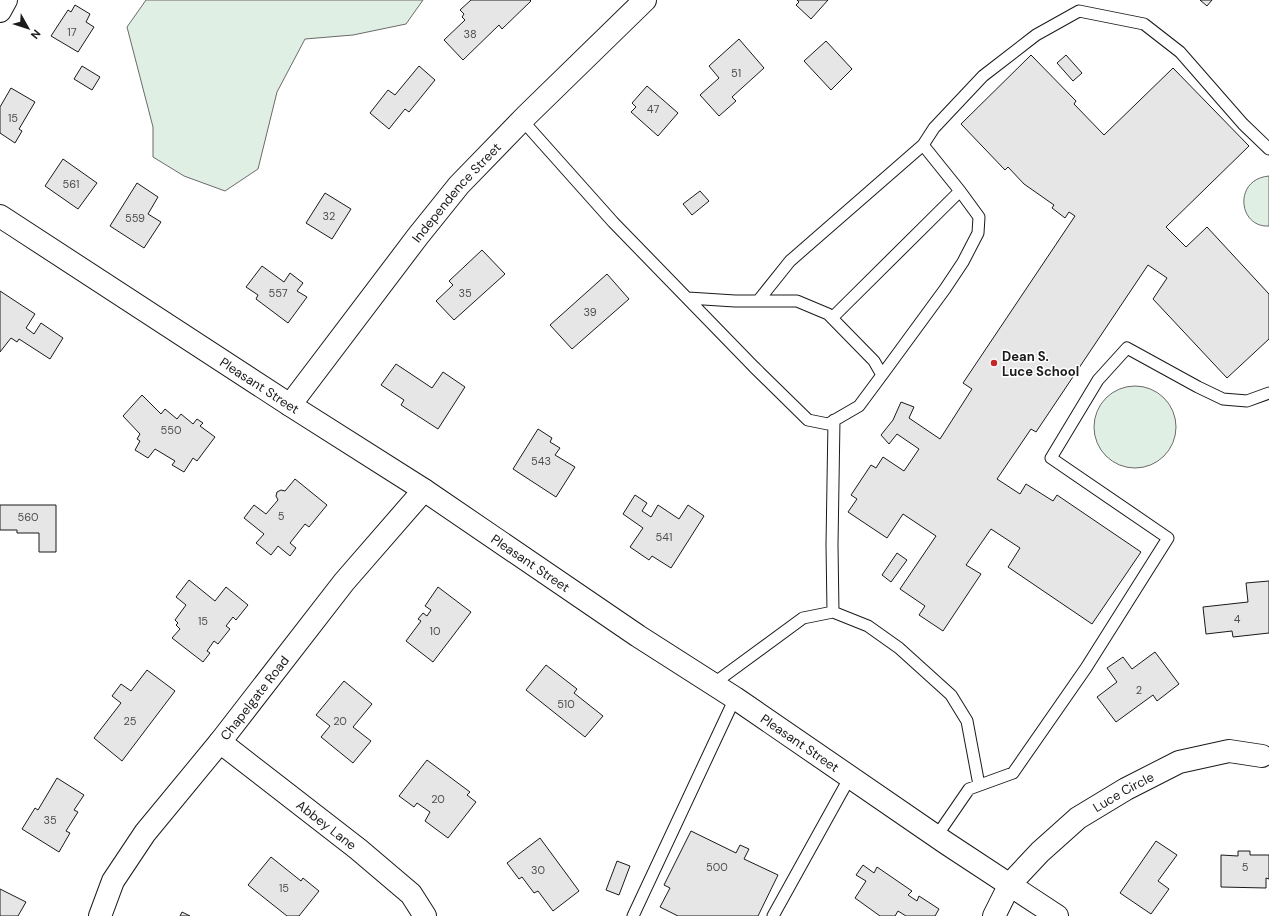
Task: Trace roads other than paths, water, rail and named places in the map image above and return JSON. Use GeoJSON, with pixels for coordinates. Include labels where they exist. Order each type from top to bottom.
{"type":"FeatureCollection","features":[{"type":"Feature","properties":{"kind":"street"},"geometry":{"type":"LineString","coordinates":[[0,11],[6,0]]}},
{"type":"Feature","properties":{"kind":"street","name":"Independence Street"},"geometry":{"type":"LineString","coordinates":[[290,405],[418,236],[460,185],[522,120],[645,0]]}},
{"type":"Feature","properties":{"kind":"street","name":"Pleasant Street"},"geometry":{"type":"LineString","coordinates":[[0,216],[290,405],[424,490],[638,636],[735,698],[936,837],[1057,916]]}},
{"type":"Feature","properties":{"kind":"street","name":"Chapelgate Road"},"geometry":{"type":"LineString","coordinates":[[100,916],[114,881],[145,833],[220,742],[344,582],[424,490]]}},
{"type":"Feature","properties":{"kind":"street","name":"Abbey Lane"},"geometry":{"type":"LineString","coordinates":[[220,742],[358,849],[411,894],[425,916]]}},
{"type":"Feature","properties":{"kind":"street","name":"Luce Circle"},"geometry":{"type":"LineString","coordinates":[[994,916],[1010,884],[1040,852],[1078,818],[1126,789],[1179,762],[1229,751],[1262,756]]}},
{"type":"Feature","properties":{"kind":"lane"},"geometry":{"type":"LineString","coordinates":[[758,301],[790,261],[923,145],[934,128],[983,76],[1036,35],[1079,11],[1144,24],[1180,52],[1243,124],[1269,149]]}},
{"type":"Feature","properties":{"kind":"lane"},"geometry":{"type":"LineString","coordinates":[[522,120],[613,222],[808,420],[828,424],[859,406],[945,290],[963,262],[978,233],[979,217],[923,145]]}},
{"type":"Feature","properties":{"kind":"lane"},"geometry":{"type":"LineString","coordinates":[[832,318],[960,191]]}},
{"type":"Feature","properties":{"kind":"lane"},"geometry":{"type":"LineString","coordinates":[[688,298],[797,301],[828,314],[874,361],[882,375]]}},
{"type":"Feature","properties":{"kind":"lane"},"geometry":{"type":"LineString","coordinates":[[936,837],[969,789],[1012,773],[1086,668],[1168,538],[1051,458],[1098,380],[1127,348],[1223,399],[1247,401],[1269,393]]}},
{"type":"Feature","properties":{"kind":"lane"},"geometry":{"type":"LineString","coordinates":[[833,612],[832,545],[834,420]]}},
{"type":"Feature","properties":{"kind":"lane"},"geometry":{"type":"LineString","coordinates":[[713,684],[803,618],[833,612],[868,626],[899,648],[951,695],[968,721],[979,785]]}},
{"type":"Feature","properties":{"kind":"lane"},"geometry":{"type":"LineString","coordinates":[[633,916],[735,698]]}},
{"type":"Feature","properties":{"kind":"lane"},"geometry":{"type":"LineString","coordinates":[[773,916],[850,777]]}},
{"type":"Feature","properties":{"kind":"place","name":"Dean S. Luce School"},"geometry":{"type":"Point","coordinates":[994,363]}}]}
